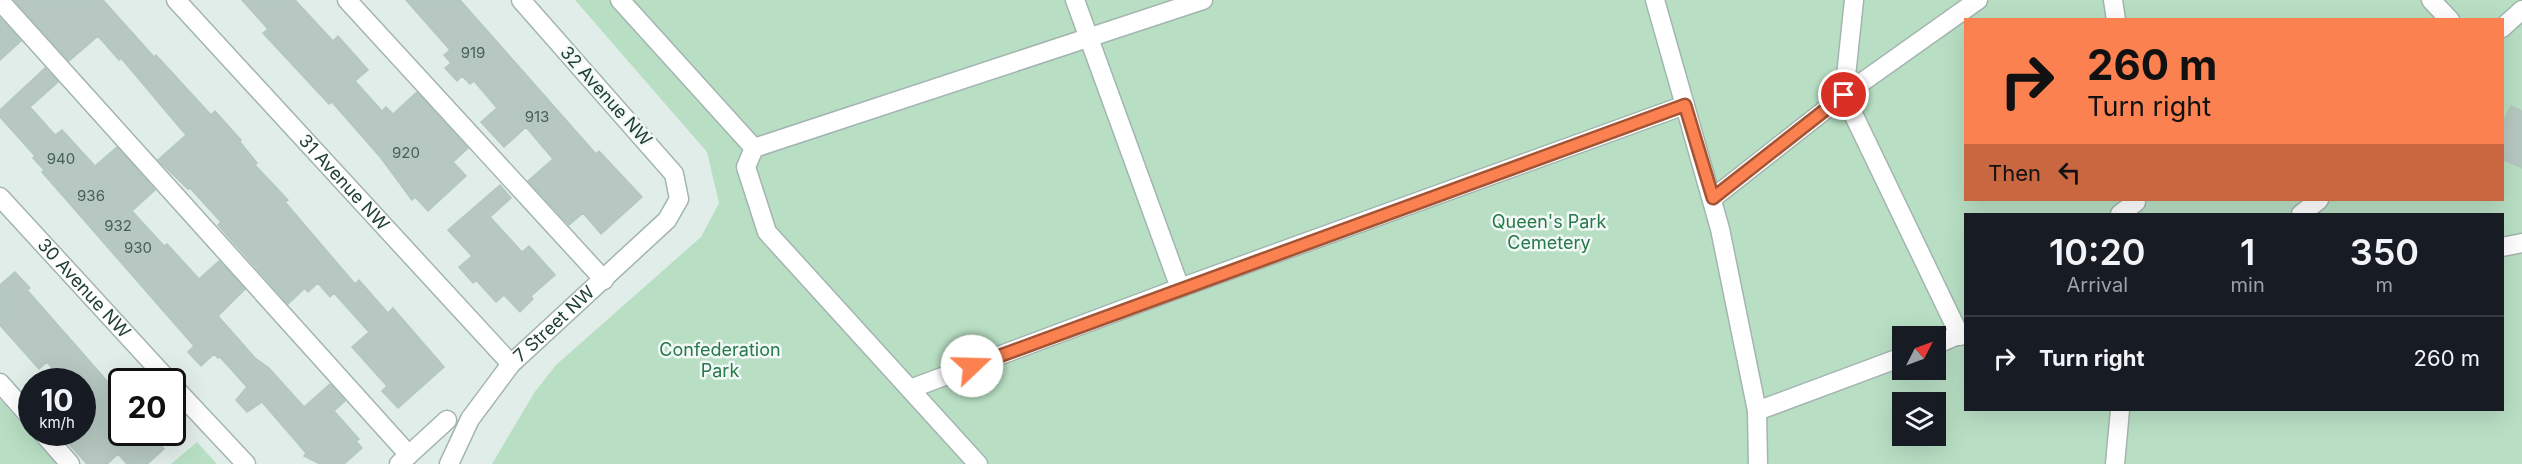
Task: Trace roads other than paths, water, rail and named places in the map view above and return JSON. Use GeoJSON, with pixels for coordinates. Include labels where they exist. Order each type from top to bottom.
{"type":"FeatureCollection","features":[{"type":"Feature","properties":{"kind":"street","name":"31 Avenue NW"},"geometry":{"type":"LineString","coordinates":[[176,0],[511,364]]}},
{"type":"Feature","properties":{"kind":"street"},"geometry":{"type":"LineString","coordinates":[[346,0],[604,280]]}},
{"type":"Feature","properties":{"kind":"street","name":"32 Avenue NW"},"geometry":{"type":"LineString","coordinates":[[521,0],[652,146],[674,174],[679,199]]}},
{"type":"Feature","properties":{"kind":"street"},"geometry":{"type":"LineString","coordinates":[[620,0],[754,148]]}},
{"type":"Feature","properties":{"kind":"street"},"geometry":{"type":"LineString","coordinates":[[1075,0],[1180,288]]}},
{"type":"Feature","properties":{"kind":"street"},"geometry":{"type":"LineString","coordinates":[[978,464],[767,232],[746,167],[754,148],[1203,0]]}},
{"type":"Feature","properties":{"kind":"street"},"geometry":{"type":"LineString","coordinates":[[1655,0],[1713,198],[1758,411],[1758,464]]}},
{"type":"Feature","properties":{"kind":"street"},"geometry":{"type":"LineString","coordinates":[[1854,0],[1844,95],[1962,334],[1946,341]]}},
{"type":"Feature","properties":{"kind":"street"},"geometry":{"type":"LineString","coordinates":[[1713,198],[1844,95],[1978,0]]}},
{"type":"Feature","properties":{"kind":"street"},"geometry":{"type":"LineString","coordinates":[[2113,0],[2116,18]]}},
{"type":"Feature","properties":{"kind":"street"},"geometry":{"type":"LineString","coordinates":[[2431,0],[2448,18]]}},
{"type":"Feature","properties":{"kind":"street"},"geometry":{"type":"LineString","coordinates":[[0,1],[404,459],[447,420]]}},
{"type":"Feature","properties":{"kind":"street"},"geometry":{"type":"LineString","coordinates":[[2504,26],[2522,10]]}},
{"type":"Feature","properties":{"kind":"street"},"geometry":{"type":"LineString","coordinates":[[910,389],[1180,288],[1685,105]]}},
{"type":"Feature","properties":{"kind":"street","name":"30 Avenue NW"},"geometry":{"type":"LineString","coordinates":[[0,197],[157,368]]}},
{"type":"Feature","properties":{"kind":"street","name":"7 Street NW"},"geometry":{"type":"LineString","coordinates":[[449,464],[470,419],[511,364],[668,220],[679,199]]}},
{"type":"Feature","properties":{"kind":"street"},"geometry":{"type":"LineString","coordinates":[[2302,213],[2318,201]]}},
{"type":"Feature","properties":{"kind":"street"},"geometry":{"type":"LineString","coordinates":[[2122,213],[2136,205]]}},
{"type":"Feature","properties":{"kind":"street"},"geometry":{"type":"LineString","coordinates":[[2504,247],[2522,243]]}},
{"type":"Feature","properties":{"kind":"street"},"geometry":{"type":"LineString","coordinates":[[1758,411],[1892,361]]}},
{"type":"Feature","properties":{"kind":"street"},"geometry":{"type":"LineString","coordinates":[[0,383],[18,403]]}},
{"type":"Feature","properties":{"kind":"street"},"geometry":{"type":"LineString","coordinates":[[186,400],[246,464]]}},
{"type":"Feature","properties":{"kind":"street"},"geometry":{"type":"LineString","coordinates":[[2115,464],[2120,411]]}},
{"type":"Feature","properties":{"kind":"street"},"geometry":{"type":"LineString","coordinates":[[54,446],[70,464]]}},
{"type":"Feature","properties":{"kind":"park label","name":"Queen's Park Cemetery"},"geometry":{"type":"Point","coordinates":[1549,232]}},
{"type":"Feature","properties":{"kind":"park label","name":"Confederation Park"},"geometry":{"type":"Point","coordinates":[720,360]}}]}
